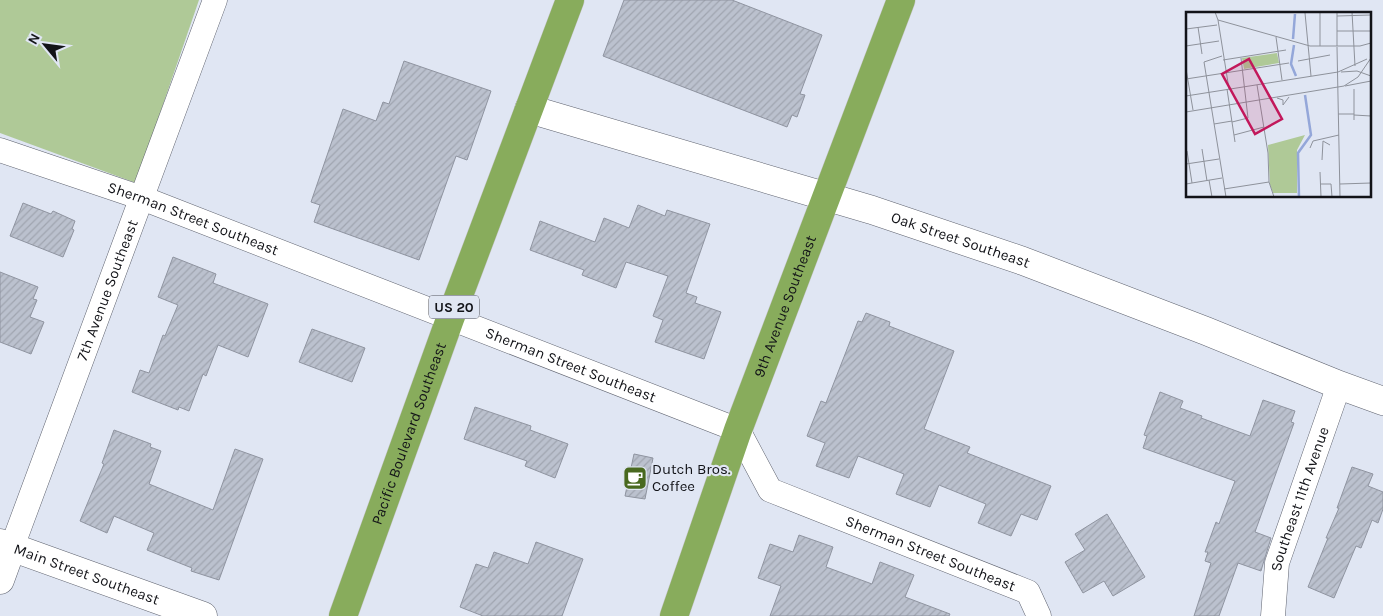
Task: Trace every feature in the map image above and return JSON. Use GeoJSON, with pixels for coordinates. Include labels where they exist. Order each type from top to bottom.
{"type":"FeatureCollection","features":[{"type":"Feature","properties":{"kind":"highway","name":"Pacific Boulevard Southeast"},"geometry":{"type":"LineString","coordinates":[[343,616],[450,319],[570,0]]}},
{"type":"Feature","properties":{"kind":"highway","name":"9th Avenue Southeast"},"geometry":{"type":"LineString","coordinates":[[674,616],[738,430],[901,0]]}},
{"type":"Feature","properties":{"kind":"street","name":"7th Avenue Southeast"},"geometry":{"type":"LineString","coordinates":[[0,580],[6,545],[142,198],[215,0]]}},
{"type":"Feature","properties":{"kind":"street","name":"Oak Street Southeast"},"geometry":{"type":"LineString","coordinates":[[529,109],[827,196],[1023,261],[1206,331],[1340,386],[1383,401]]}},
{"type":"Feature","properties":{"kind":"street","name":"Sherman Street Southeast"},"geometry":{"type":"LineString","coordinates":[[0,150],[142,198],[738,430],[770,490],[1028,592],[1039,616]]}},
{"type":"Feature","properties":{"kind":"street","name":"Southeast 11th Avenue"},"geometry":{"type":"LineString","coordinates":[[1273,616],[1277,563],[1340,386]]}},
{"type":"Feature","properties":{"kind":"street","name":"Main Street Southeast"},"geometry":{"type":"LineString","coordinates":[[6,545],[203,616]]}},
{"type":"Feature","properties":{"kind":"green space"},"geometry":{"type":"Polygon","coordinates":[[[0,0],[199,0],[136,183],[0,133],[0,0]]]}},
{"type":"Feature","properties":{"kind":"building"},"geometry":{"type":"Polygon","coordinates":[[[624,0],[732,0],[822,35],[800,94],[805,95],[797,117],[792,115],[787,127],[603,56],[624,0]]]}},
{"type":"Feature","properties":{"kind":"building"},"geometry":{"type":"Polygon","coordinates":[[[404,61],[491,91],[467,160],[456,156],[419,260],[314,222],[320,205],[311,202],[343,109],[376,121],[383,102],[389,104],[404,61]]]}},
{"type":"Feature","properties":{"kind":"building"},"geometry":{"type":"Polygon","coordinates":[[[23,203],[51,214],[53,211],[75,221],[72,229],[74,230],[63,257],[10,236],[23,203]]]}},
{"type":"Feature","properties":{"kind":"building"},"geometry":{"type":"Polygon","coordinates":[[[638,205],[665,216],[667,210],[710,224],[686,293],[697,297],[695,303],[721,312],[704,359],[655,342],[663,320],[653,316],[668,276],[626,262],[616,288],[582,275],[584,270],[530,250],[540,221],[595,242],[604,218],[629,228],[638,205]]]}},
{"type":"Feature","properties":{"kind":"building"},"geometry":{"type":"Polygon","coordinates":[[[173,257],[216,274],[213,283],[268,304],[248,357],[218,345],[206,376],[203,374],[189,411],[179,407],[178,410],[132,392],[140,370],[149,373],[163,335],[165,336],[178,305],[158,297],[173,257]]]}},
{"type":"Feature","properties":{"kind":"building"},"geometry":{"type":"Polygon","coordinates":[[[0,272],[38,287],[33,299],[37,300],[30,317],[44,322],[31,354],[0,342],[0,272]]]}},
{"type":"Feature","properties":{"kind":"building"},"geometry":{"type":"Polygon","coordinates":[[[866,313],[890,322],[889,326],[954,351],[924,429],[970,447],[967,453],[1051,486],[1037,520],[1021,514],[1011,536],[978,523],[986,504],[939,485],[930,507],[896,494],[904,474],[858,456],[849,478],[816,466],[825,443],[807,436],[821,401],[826,403],[858,321],[862,322],[866,313]]]}},
{"type":"Feature","properties":{"kind":"building"},"geometry":{"type":"Polygon","coordinates":[[[312,329],[365,348],[352,382],[299,362],[312,329]]]}},
{"type":"Feature","properties":{"kind":"building"},"geometry":{"type":"Polygon","coordinates":[[[1160,392],[1183,401],[1180,408],[1250,436],[1263,400],[1295,411],[1291,422],[1294,423],[1255,532],[1271,538],[1261,571],[1238,563],[1219,616],[1194,616],[1211,563],[1205,561],[1208,552],[1205,552],[1216,522],[1219,524],[1235,481],[1143,448],[1147,436],[1144,435],[1160,392]]]}},
{"type":"Feature","properties":{"kind":"building"},"geometry":{"type":"Polygon","coordinates":[[[475,407],[531,426],[530,430],[568,444],[555,478],[525,466],[527,461],[464,439],[475,407]]]}},
{"type":"Feature","properties":{"kind":"building"},"geometry":{"type":"Polygon","coordinates":[[[114,430],[151,444],[150,447],[161,451],[149,484],[213,510],[235,449],[263,459],[219,580],[191,571],[192,568],[147,550],[154,533],[114,516],[107,533],[80,521],[104,464],[102,463],[114,430]]]}},
{"type":"Feature","properties":{"kind":"building","name":"Dutch Bros. Coffee"},"geometry":{"type":"Polygon","coordinates":[[[634,454],[653,458],[645,499],[625,496],[634,454]]]}},
{"type":"Feature","properties":{"kind":"building"},"geometry":{"type":"Polygon","coordinates":[[[1352,467],[1373,474],[1368,486],[1383,492],[1383,509],[1378,523],[1372,520],[1361,548],[1356,546],[1334,598],[1308,587],[1339,508],[1337,508],[1352,467]]]}},
{"type":"Feature","properties":{"kind":"building"},"geometry":{"type":"Polygon","coordinates":[[[1107,514],[1145,577],[1113,596],[1104,581],[1083,593],[1065,562],[1085,550],[1075,534],[1107,514]]]}},
{"type":"Feature","properties":{"kind":"building"},"geometry":{"type":"Polygon","coordinates":[[[799,535],[833,547],[826,567],[872,584],[880,562],[914,575],[905,597],[950,614],[949,616],[770,616],[781,586],[758,578],[770,544],[793,552],[799,535]]]}},
{"type":"Feature","properties":{"kind":"building"},"geometry":{"type":"Polygon","coordinates":[[[536,542],[583,559],[562,616],[483,616],[460,607],[476,564],[488,568],[494,552],[528,564],[536,542]]]}},
{"type":"Feature","properties":{"kind":"place","name":"Dutch Bros. Coffee"},"geometry":{"type":"Point","coordinates":[635,478]}}]}
